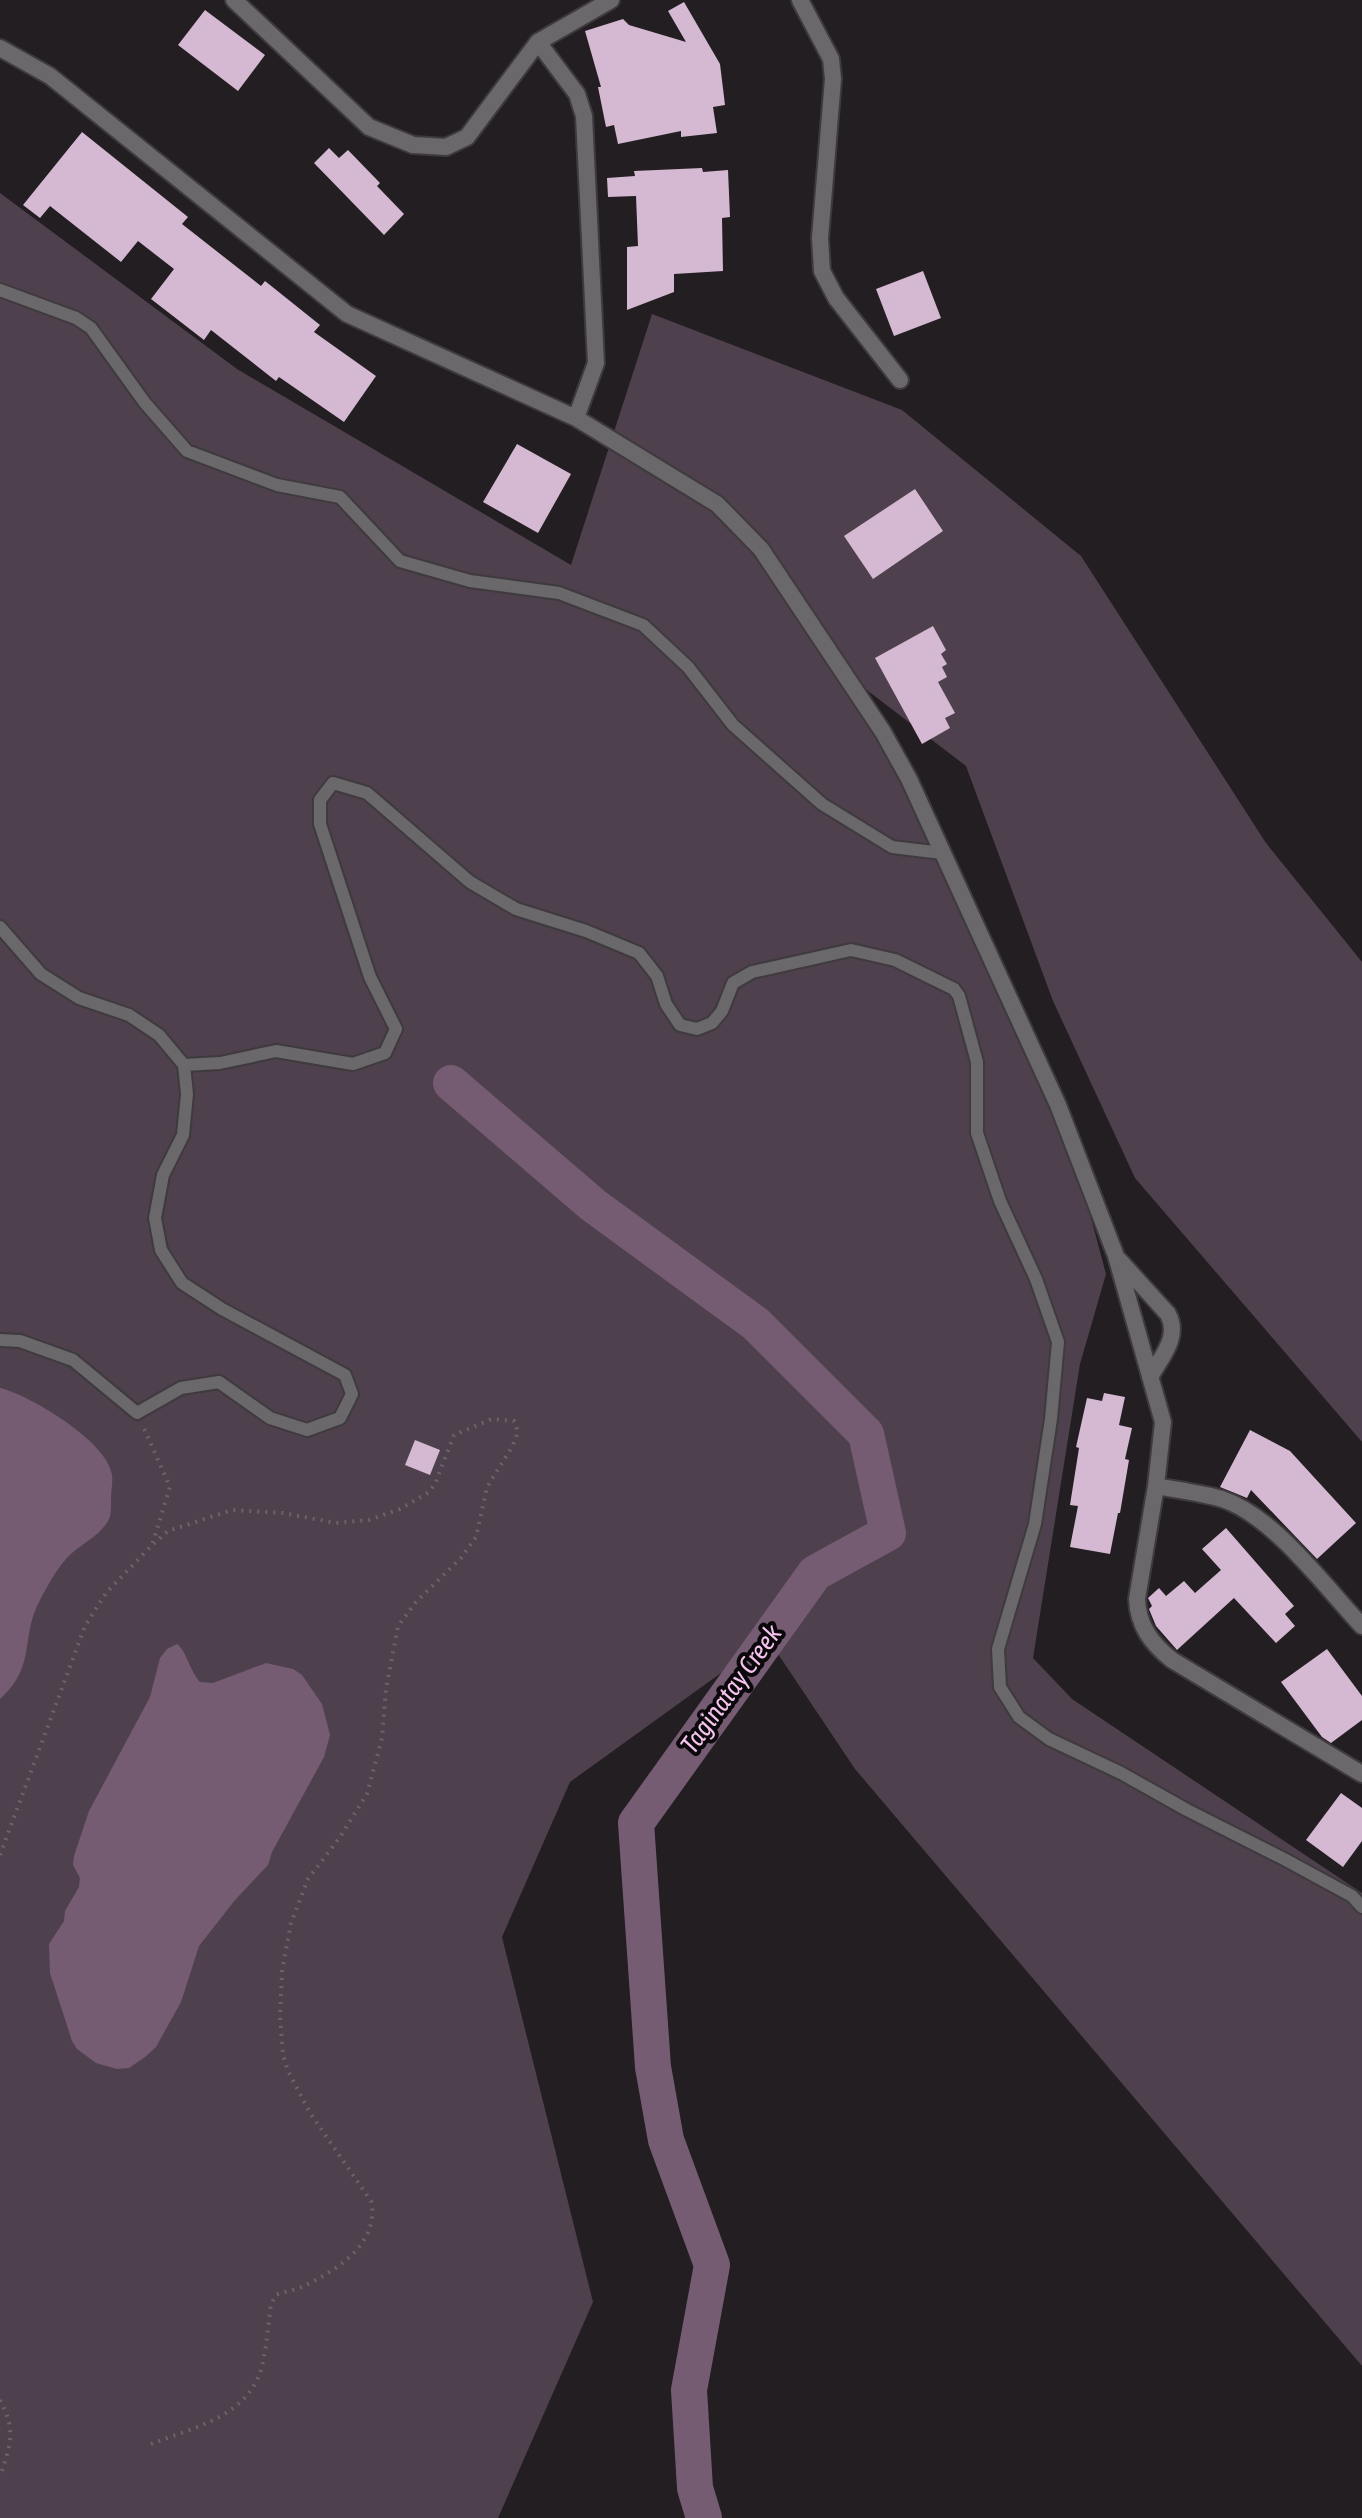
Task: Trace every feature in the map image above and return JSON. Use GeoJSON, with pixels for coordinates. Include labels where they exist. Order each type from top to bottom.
{"type":"FeatureCollection","features":[{"type":"Feature","properties":{"kind":"street"},"geometry":{"type":"LineString","coordinates":[[234,0],[369,127],[413,145],[446,147],[467,137],[538,42],[611,0]]}},
{"type":"Feature","properties":{"kind":"street"},"geometry":{"type":"LineString","coordinates":[[800,0],[831,59],[833,79],[820,238],[822,271],[836,298],[900,380]]}},
{"type":"Feature","properties":{"kind":"street"},"geometry":{"type":"LineString","coordinates":[[538,42],[577,94],[584,116],[596,363],[576,418]]}},
{"type":"Feature","properties":{"kind":"street"},"geometry":{"type":"LineString","coordinates":[[0,48],[50,76],[347,314],[576,418],[717,504],[761,549],[883,732],[909,779],[1058,1105],[1116,1256],[1163,1422],[1137,1613],[1155,1646],[1172,1660],[1362,1774]]}},
{"type":"Feature","properties":{"kind":"street"},"geometry":{"type":"LineString","coordinates":[[1116,1256],[1168,1314],[1173,1325],[1173,1337],[1150,1377]]}},
{"type":"Feature","properties":{"kind":"street"},"geometry":{"type":"LineString","coordinates":[[1156,1486],[1222,1499],[1251,1512],[1278,1535],[1362,1626]]}},
{"type":"Feature","properties":{"kind":"lane"},"geometry":{"type":"LineString","coordinates":[[0,290],[76,318],[91,328],[145,403],[187,451],[277,485],[340,497],[400,561],[470,581],[559,593],[643,625],[688,667],[733,725],[822,804],[892,847],[942,853]]}},
{"type":"Feature","properties":{"kind":"lane"},"geometry":{"type":"LineString","coordinates":[[184,1065],[220,1063],[276,1051],[353,1064],[385,1053],[396,1029],[370,977],[320,824],[320,800],[333,783],[367,793],[470,882],[516,909],[586,931],[639,953],[657,976],[666,1004],[680,1025],[697,1029],[712,1023],[722,1011],[733,983],[752,972],[851,950],[895,960],[954,989],[959,996],[977,1062],[977,1133],[1000,1201],[1036,1279],[1058,1342],[1051,1419],[1035,1524],[998,1649],[1000,1687],[1019,1717],[1049,1739],[1121,1773],[1284,1859],[1352,1896],[1362,1907]]}},
{"type":"Feature","properties":{"kind":"lane"},"geometry":{"type":"LineString","coordinates":[[0,927],[41,974],[79,998],[129,1015],[159,1035],[184,1065],[187,1094],[183,1135],[163,1175],[155,1218],[161,1250],[182,1283],[222,1309],[345,1375],[352,1394],[340,1418],[307,1430],[270,1418],[219,1382],[181,1388],[137,1413],[73,1360],[20,1341],[0,1340]]}},
{"type":"Feature","properties":{"kind":"path"},"geometry":{"type":"LineString","coordinates":[[137,1413],[170,1487],[152,1545]]}},
{"type":"Feature","properties":{"kind":"path"},"geometry":{"type":"LineString","coordinates":[[0,1855],[85,1626],[106,1593],[168,1531],[232,1510],[283,1513],[336,1523],[369,1520],[400,1509],[429,1492],[454,1435],[492,1419],[514,1421],[518,1432],[487,1487],[476,1537],[461,1558],[416,1602],[398,1626],[386,1689],[382,1738],[367,1794],[308,1879],[291,1923],[282,1972],[282,2041],[288,2071],[310,2113],[371,2201],[374,2214],[372,2225],[362,2243],[341,2264],[308,2284],[276,2295],[271,2304],[261,2370],[247,2399],[234,2410],[151,2444]]}},
{"type":"Feature","properties":{"kind":"path"},"geometry":{"type":"LineString","coordinates":[[0,2400],[11,2424],[12,2439],[0,2477]]}},
{"type":"Feature","properties":{"kind":"shaded area"},"geometry":{"type":"Polygon","coordinates":[[[0,193],[237,369],[571,565],[652,314],[902,410],[1081,556],[1266,843],[1362,962],[1362,1442],[1135,1178],[1053,1001],[966,766],[842,671],[953,884],[1051,1109],[1087,1203],[1106,1274],[1080,1364],[1033,1658],[1072,1699],[1362,1893],[1362,2366],[855,1769],[768,1639],[570,1782],[502,1937],[593,2302],[498,2518],[0,2518],[0,193]]]}},
{"type":"Feature","properties":{"kind":"shaded area"},"geometry":{"type":"Polygon","coordinates":[[[0,1388],[48,1410],[83,1435],[107,1462],[112,1481],[110,1517],[102,1529],[66,1559],[52,1579],[34,1613],[19,1675],[0,1699],[0,1388]]]}},
{"type":"Feature","properties":{"kind":"shaded area"},"geometry":{"type":"Polygon","coordinates":[[[177,1644],[200,1682],[213,1683],[266,1663],[293,1669],[302,1675],[322,1704],[330,1735],[324,1757],[272,1852],[268,1865],[235,1900],[199,1946],[181,2002],[156,2047],[129,2068],[117,2069],[96,2063],[77,2049],[72,2041],[50,1973],[49,1944],[64,1921],[65,1911],[79,1887],[80,1878],[73,1865],[74,1856],[89,1811],[150,1697],[160,1658],[167,1649],[177,1644]]]}},
{"type":"Feature","properties":{"kind":"building"},"geometry":{"type":"Polygon","coordinates":[[[684,2],[720,64],[725,105],[713,107],[717,133],[681,137],[681,131],[618,144],[614,125],[606,127],[598,87],[601,87],[585,31],[623,19],[629,25],[686,42],[668,11],[684,2]]]}},
{"type":"Feature","properties":{"kind":"building"},"geometry":{"type":"Polygon","coordinates":[[[205,10],[265,55],[238,91],[178,45],[205,10]]]}},
{"type":"Feature","properties":{"kind":"building"},"geometry":{"type":"Polygon","coordinates":[[[82,132],[188,217],[182,224],[261,286],[265,281],[320,325],[314,332],[376,376],[344,422],[279,377],[276,381],[211,330],[204,340],[151,299],[174,269],[138,241],[121,262],[50,206],[40,218],[23,205],[82,132]]]}},
{"type":"Feature","properties":{"kind":"building"},"geometry":{"type":"Polygon","coordinates":[[[329,148],[339,158],[348,150],[404,214],[384,235],[314,163],[329,148]]]}},
{"type":"Feature","properties":{"kind":"building"},"geometry":{"type":"Polygon","coordinates":[[[702,168],[703,172],[728,170],[730,217],[722,218],[723,271],[674,274],[674,292],[627,310],[627,247],[638,246],[636,196],[608,197],[607,178],[635,176],[634,171],[702,168]]]}},
{"type":"Feature","properties":{"kind":"building"},"geometry":{"type":"Polygon","coordinates":[[[923,271],[941,318],[894,336],[876,289],[923,271]]]}},
{"type":"Feature","properties":{"kind":"building"},"geometry":{"type":"Polygon","coordinates":[[[517,444],[571,474],[538,533],[483,502],[517,444]]]}},
{"type":"Feature","properties":{"kind":"building"},"geometry":{"type":"Polygon","coordinates":[[[915,489],[943,531],[873,579],[844,536],[915,489]]]}},
{"type":"Feature","properties":{"kind":"building"},"geometry":{"type":"Polygon","coordinates":[[[933,626],[946,650],[941,654],[947,664],[942,667],[947,677],[938,682],[955,713],[945,718],[950,728],[922,744],[875,658],[933,626]]]}},
{"type":"Feature","properties":{"kind":"building"},"geometry":{"type":"Polygon","coordinates":[[[1104,1393],[1125,1397],[1119,1425],[1132,1428],[1125,1459],[1129,1460],[1120,1513],[1110,1554],[1070,1547],[1078,1506],[1070,1505],[1079,1448],[1076,1447],[1087,1398],[1102,1401],[1104,1393]]]}},
{"type":"Feature","properties":{"kind":"building"},"geometry":{"type":"Polygon","coordinates":[[[1250,1430],[1290,1451],[1356,1523],[1317,1559],[1251,1490],[1247,1498],[1220,1487],[1250,1430]]]}},
{"type":"Feature","properties":{"kind":"building"},"geometry":{"type":"Polygon","coordinates":[[[415,1440],[440,1450],[430,1475],[405,1465],[415,1440]]]}},
{"type":"Feature","properties":{"kind":"building"},"geometry":{"type":"Polygon","coordinates":[[[1226,1528],[1294,1606],[1285,1614],[1295,1626],[1276,1643],[1234,1598],[1177,1650],[1156,1626],[1148,1598],[1159,1588],[1166,1596],[1184,1581],[1195,1593],[1221,1570],[1202,1549],[1226,1528]]]}},
{"type":"Feature","properties":{"kind":"building"},"geometry":{"type":"Polygon","coordinates":[[[1327,1649],[1362,1696],[1362,1720],[1331,1743],[1322,1737],[1281,1682],[1327,1649]]]}},
{"type":"Feature","properties":{"kind":"building"},"geometry":{"type":"Polygon","coordinates":[[[1341,1793],[1362,1808],[1362,1841],[1343,1867],[1306,1840],[1341,1793]]]}},
{"type":"Feature","properties":{"kind":"waterway","name":"Taginatay Creek"},"geometry":{"type":"LineString","coordinates":[[451,1083],[593,1205],[756,1324],[866,1434],[888,1533],[815,1573],[636,1823],[653,2067],[666,2140],[712,2265],[689,2390],[695,2488],[704,2518]]}}]}
